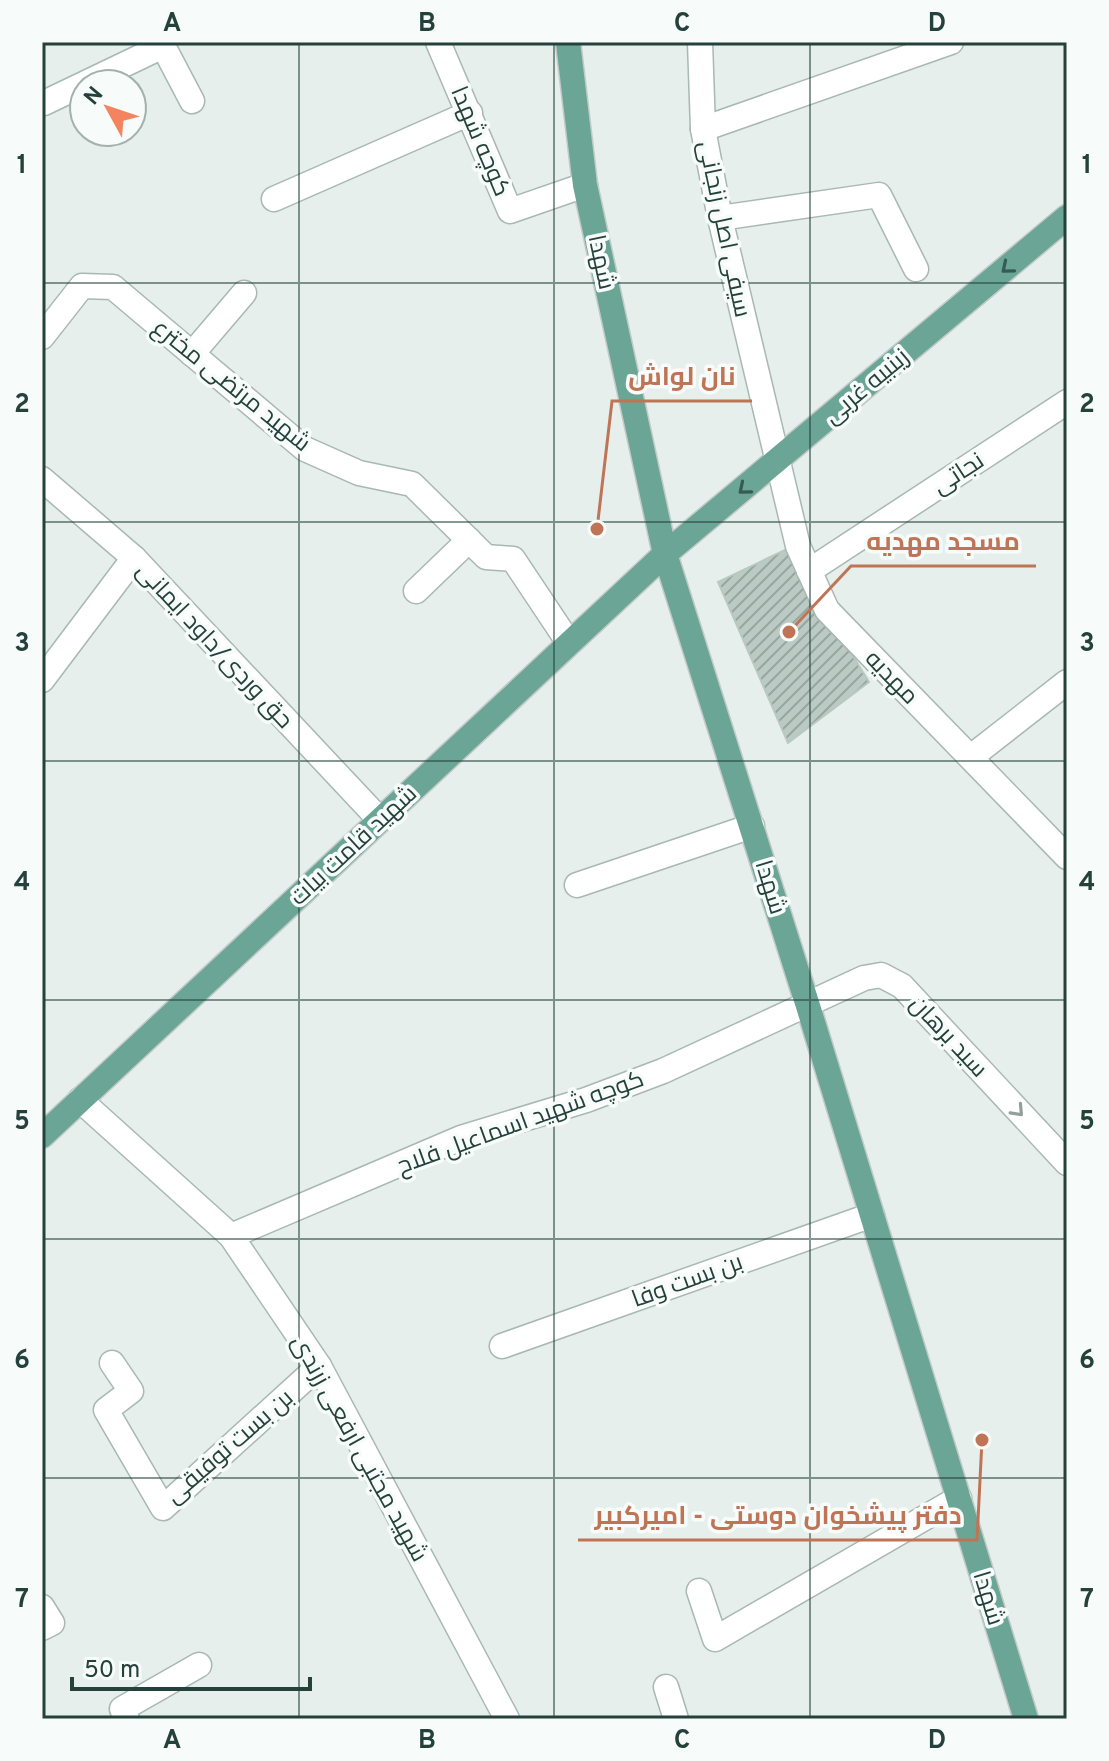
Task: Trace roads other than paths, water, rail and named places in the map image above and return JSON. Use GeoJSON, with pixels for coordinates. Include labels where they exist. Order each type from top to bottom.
{"type":"FeatureCollection","features":[{"type":"Feature","properties":{"kind":"main road","name":"شهدا"},"geometry":{"type":"LineString","coordinates":[[568,42],[585,185],[665,554],[808,1006],[1026,1719]]}},
{"type":"Feature","properties":{"kind":"main road","name":"زینبیه غربی"},"geometry":{"type":"LineString","coordinates":[[665,554],[1067,217]]}},
{"type":"Feature","properties":{"kind":"main road","name":"شهید قامت بیات"},"geometry":{"type":"LineString","coordinates":[[42,1136],[665,554]]}},
{"type":"Feature","properties":{"kind":"street","name":"کوچه شهدا"},"geometry":{"type":"LineString","coordinates":[[438,42],[510,211],[585,185]]}},
{"type":"Feature","properties":{"kind":"street","name":"سیفی اصل زنجانی"},"geometry":{"type":"LineString","coordinates":[[700,42],[703,129],[720,218],[777,461]]}},
{"type":"Feature","properties":{"kind":"street"},"geometry":{"type":"LineString","coordinates":[[703,129],[950,42]]}},
{"type":"Feature","properties":{"kind":"street"},"geometry":{"type":"LineString","coordinates":[[44,103],[162,44],[192,101]]}},
{"type":"Feature","properties":{"kind":"street"},"geometry":{"type":"LineString","coordinates":[[274,199],[470,113]]}},
{"type":"Feature","properties":{"kind":"street"},"geometry":{"type":"LineString","coordinates":[[720,218],[879,195],[916,269]]}},
{"type":"Feature","properties":{"kind":"street","name":"شهید مرتضی مخترع"},"geometry":{"type":"LineString","coordinates":[[42,337],[82,286],[113,287],[305,449],[359,473],[412,484],[486,557],[513,559],[569,643]]}},
{"type":"Feature","properties":{"kind":"street"},"geometry":{"type":"LineString","coordinates":[[192,354],[244,293]]}},
{"type":"Feature","properties":{"kind":"street","name":"نجاتی"},"geometry":{"type":"LineString","coordinates":[[809,571],[1067,402]]}},
{"type":"Feature","properties":{"kind":"street","name":"مهدیه"},"geometry":{"type":"LineString","coordinates":[[777,461],[798,546],[827,610],[1067,857]]}},
{"type":"Feature","properties":{"kind":"street","name":"حق وردی/داود ایمانی"},"geometry":{"type":"LineString","coordinates":[[42,479],[134,558],[380,820]]}},
{"type":"Feature","properties":{"kind":"street"},"geometry":{"type":"LineString","coordinates":[[416,591],[469,540]]}},
{"type":"Feature","properties":{"kind":"street"},"geometry":{"type":"LineString","coordinates":[[42,680],[134,558]]}},
{"type":"Feature","properties":{"kind":"street"},"geometry":{"type":"LineString","coordinates":[[971,757],[1067,682]]}},
{"type":"Feature","properties":{"kind":"street"},"geometry":{"type":"LineString","coordinates":[[577,885],[752,826]]}},
{"type":"Feature","properties":{"kind":"street","name":"سید برهان"},"geometry":{"type":"LineString","coordinates":[[808,1006],[864,978],[881,975],[902,986],[1067,1163]]}},
{"type":"Feature","properties":{"kind":"street","name":"کوچه شهید اسماعیل فلاح"},"geometry":{"type":"LineString","coordinates":[[231,1236],[461,1138],[586,1100],[663,1071],[808,1006]]}},
{"type":"Feature","properties":{"kind":"street","name":"شهید مجتبی ارفعی زرندی"},"geometry":{"type":"LineString","coordinates":[[80,1100],[231,1236],[319,1366],[507,1719]]}},
{"type":"Feature","properties":{"kind":"street","name":"بن بست وفا"},"geometry":{"type":"LineString","coordinates":[[502,1346],[872,1215]]}},
{"type":"Feature","properties":{"kind":"street","name":"بن بست توفیقی"},"geometry":{"type":"LineString","coordinates":[[112,1363],[131,1391],[106,1410],[163,1508],[319,1366]]}},
{"type":"Feature","properties":{"kind":"street"},"geometry":{"type":"LineString","coordinates":[[699,1591],[715,1639],[959,1498]]}},
{"type":"Feature","properties":{"kind":"street"},"geometry":{"type":"LineString","coordinates":[[42,1607],[52,1623],[42,1628]]}},
{"type":"Feature","properties":{"kind":"street"},"geometry":{"type":"LineString","coordinates":[[127,1719],[122,1709],[199,1665]]}},
{"type":"Feature","properties":{"kind":"street"},"geometry":{"type":"LineString","coordinates":[[666,1687],[676,1719]]}},
{"type":"Feature","properties":{"kind":"place","name":"نان لواش"},"geometry":{"type":"Point","coordinates":[597,529]}},
{"type":"Feature","properties":{"kind":"place","name":"مسجد مهدیه"},"geometry":{"type":"Point","coordinates":[789,632]}},
{"type":"Feature","properties":{"kind":"place","name":"دفتر پیشخوان دوستی - امیرکبیر"},"geometry":{"type":"Point","coordinates":[982,1440]}}]}
